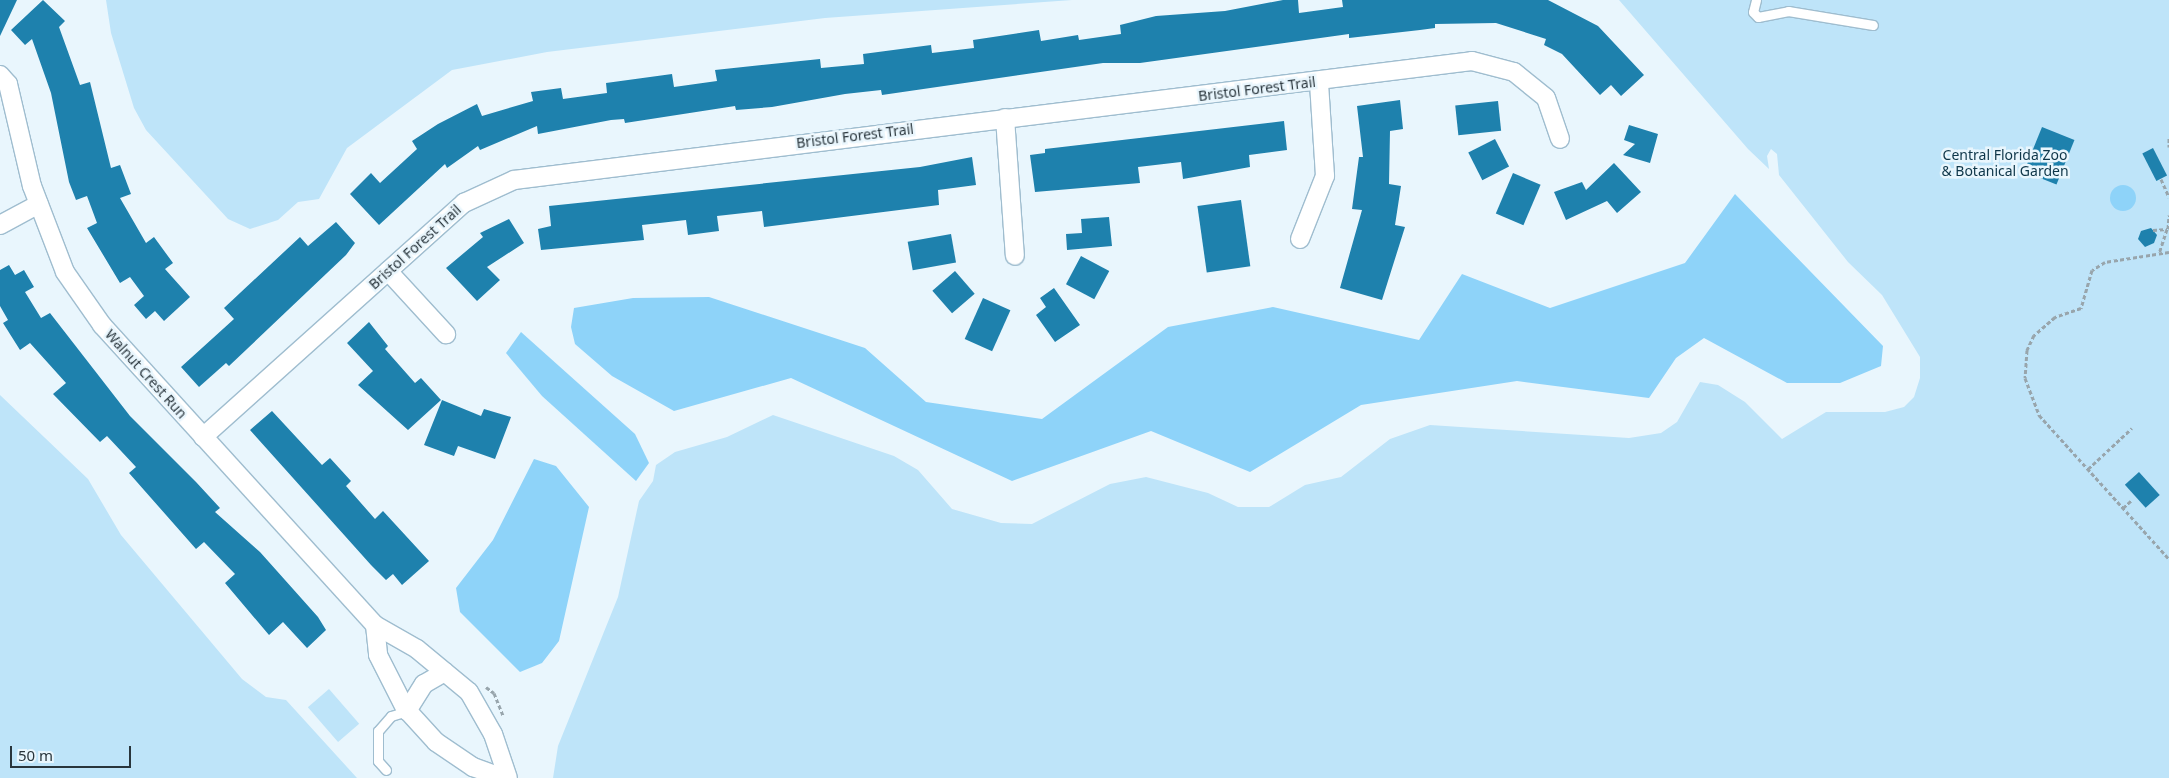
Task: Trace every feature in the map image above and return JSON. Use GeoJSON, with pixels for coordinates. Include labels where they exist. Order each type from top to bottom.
{"type":"FeatureCollection","features":[{"type":"Feature","properties":{"kind":"street","name":"Bristol Forest Trail"},"geometry":{"type":"LineString","coordinates":[[203,437],[464,203],[514,180],[1005,118],[1318,82],[1472,61],[1514,72],[1546,98],[1560,139]]}},
{"type":"Feature","properties":{"kind":"street","name":"Walnut Crest Run"},"geometry":{"type":"LineString","coordinates":[[0,75],[8,84],[39,204],[66,272],[102,325],[375,625],[445,672],[469,692],[493,734],[508,778]]}},
{"type":"Feature","properties":{"kind":"street"},"geometry":{"type":"LineString","coordinates":[[1300,240],[1324,176],[1318,82]]}},
{"type":"Feature","properties":{"kind":"street"},"geometry":{"type":"LineString","coordinates":[[1005,118],[1015,256]]}},
{"type":"Feature","properties":{"kind":"street"},"geometry":{"type":"LineString","coordinates":[[0,224],[39,204]]}},
{"type":"Feature","properties":{"kind":"street"},"geometry":{"type":"LineString","coordinates":[[388,271],[446,334]]}},
{"type":"Feature","properties":{"kind":"street"},"geometry":{"type":"LineString","coordinates":[[375,625],[378,655],[407,711],[436,742],[473,767],[504,778]]}},
{"type":"Feature","properties":{"kind":"street"},"geometry":{"type":"LineString","coordinates":[[407,711],[424,684],[445,672]]}},
{"type":"Feature","properties":{"kind":"lane"},"geometry":{"type":"LineString","coordinates":[[1756,0],[1753,12],[1758,17],[1788,12],[1872,25]]}},
{"type":"Feature","properties":{"kind":"lane"},"geometry":{"type":"LineString","coordinates":[[386,770],[378,761],[378,731],[391,716],[407,711]]}},
{"type":"Feature","properties":{"kind":"path"},"geometry":{"type":"LineString","coordinates":[[2169,138],[2169,146]]}},
{"type":"Feature","properties":{"kind":"path"},"geometry":{"type":"LineString","coordinates":[[2161,179],[2169,196]]}},
{"type":"Feature","properties":{"kind":"path"},"geometry":{"type":"LineString","coordinates":[[2159,253],[2168,229],[2169,215]]}},
{"type":"Feature","properties":{"kind":"path"},"geometry":{"type":"LineString","coordinates":[[2153,230],[2168,229]]}},
{"type":"Feature","properties":{"kind":"path"},"geometry":{"type":"LineString","coordinates":[[2169,252],[2097,265],[2081,308],[2054,317],[2034,335],[2027,350],[2025,378],[2039,415],[2169,559]]}},
{"type":"Feature","properties":{"kind":"path"},"geometry":{"type":"LineString","coordinates":[[2088,469],[2132,428]]}},
{"type":"Feature","properties":{"kind":"path"},"geometry":{"type":"LineString","coordinates":[[2123,508],[2132,500]]}},
{"type":"Feature","properties":{"kind":"green space"},"geometry":{"type":"Polygon","coordinates":[[[106,0],[1072,0],[825,18],[547,52],[452,70],[347,148],[319,199],[298,202],[278,220],[250,229],[228,219],[146,130],[134,108],[111,33],[106,0]]]}},
{"type":"Feature","properties":{"kind":"green space","name":"Central Florida Zoo & Botanical Garden"},"geometry":{"type":"Polygon","coordinates":[[[1619,0],[2169,0],[2169,778],[553,778],[558,746],[618,597],[639,501],[653,481],[656,465],[675,452],[727,437],[773,415],[894,456],[918,470],[952,509],[1001,523],[1032,524],[1110,484],[1146,477],[1208,493],[1238,507],[1269,507],[1305,485],[1341,477],[1390,439],[1430,425],[1629,438],[1661,433],[1677,422],[1700,382],[1718,385],[1745,402],[1782,439],[1826,412],[1885,412],[1904,407],[1914,397],[1920,378],[1920,357],[1882,295],[1848,262],[1779,175],[1777,154],[1771,149],[1767,156],[1769,169],[1748,149],[1619,0]]]}},
{"type":"Feature","properties":{"kind":"green space"},"geometry":{"type":"Polygon","coordinates":[[[0,395],[88,479],[121,535],[242,679],[266,697],[286,700],[357,778],[0,778],[0,395]]]}},
{"type":"Feature","properties":{"kind":"green space"},"geometry":{"type":"Polygon","coordinates":[[[329,689],[359,724],[338,742],[308,707],[329,689]]]}},
{"type":"Feature","properties":{"kind":"water"},"geometry":{"type":"Polygon","coordinates":[[[2123,185],[2132,189],[2136,198],[2132,207],[2123,211],[2114,207],[2110,198],[2114,189],[2123,185]]]}},
{"type":"Feature","properties":{"kind":"water"},"geometry":{"type":"Polygon","coordinates":[[[1735,194],[1883,346],[1881,366],[1840,383],[1787,383],[1704,338],[1676,358],[1649,398],[1517,381],[1361,405],[1250,472],[1151,431],[1012,481],[791,378],[674,411],[612,376],[575,344],[571,327],[574,308],[633,298],[709,297],[865,348],[926,402],[1042,419],[1168,327],[1273,307],[1419,340],[1462,274],[1550,308],[1685,263],[1735,194]]]}},
{"type":"Feature","properties":{"kind":"water"},"geometry":{"type":"Polygon","coordinates":[[[521,332],[635,434],[649,463],[636,481],[542,396],[506,353],[521,332]]]}},
{"type":"Feature","properties":{"kind":"water"},"geometry":{"type":"Polygon","coordinates":[[[534,459],[556,466],[589,507],[559,641],[542,663],[520,672],[460,612],[456,588],[493,540],[534,459]]]}},
{"type":"Feature","properties":{"kind":"building"},"geometry":{"type":"Polygon","coordinates":[[[0,0],[17,0],[0,36],[0,0]]]}},
{"type":"Feature","properties":{"kind":"building"},"geometry":{"type":"Polygon","coordinates":[[[43,0],[65,21],[59,27],[80,85],[90,82],[111,168],[120,165],[131,194],[120,198],[146,243],[154,237],[173,263],[165,269],[190,297],[164,321],[155,311],[146,319],[134,305],[144,296],[130,277],[120,283],[87,228],[97,223],[87,196],[76,200],[69,182],[51,93],[32,39],[25,45],[11,30],[43,0]]]}},
{"type":"Feature","properties":{"kind":"building"},"geometry":{"type":"Polygon","coordinates":[[[1283,0],[1298,0],[1299,13],[1343,7],[1342,0],[1548,0],[1598,26],[1644,75],[1621,96],[1611,85],[1600,95],[1562,54],[1544,45],[1546,39],[1496,23],[1435,24],[1435,28],[1420,30],[1349,38],[1349,34],[1140,63],[1103,63],[882,95],[881,90],[845,94],[772,107],[736,110],[735,106],[625,123],[624,119],[611,120],[538,134],[537,126],[480,150],[478,146],[447,168],[445,164],[379,225],[350,194],[371,173],[380,183],[417,149],[412,141],[438,124],[477,104],[482,116],[533,101],[531,92],[561,88],[563,99],[607,93],[606,83],[672,74],[674,87],[717,81],[715,70],[820,59],[821,68],[864,64],[863,54],[931,45],[932,53],[974,48],[973,40],[1039,30],[1041,41],[1078,35],[1079,40],[1121,34],[1120,25],[1156,16],[1225,11],[1283,0]]]}},
{"type":"Feature","properties":{"kind":"building"},"geometry":{"type":"Polygon","coordinates":[[[1400,100],[1403,129],[1390,131],[1389,184],[1401,186],[1395,225],[1405,227],[1382,300],[1340,288],[1362,210],[1352,209],[1359,157],[1363,157],[1357,106],[1400,100]]]}},
{"type":"Feature","properties":{"kind":"building"},"geometry":{"type":"Polygon","coordinates":[[[1498,101],[1501,131],[1458,135],[1455,105],[1498,101]]]}},
{"type":"Feature","properties":{"kind":"building"},"geometry":{"type":"Polygon","coordinates":[[[1284,121],[1287,150],[1249,155],[1250,167],[1183,179],[1181,162],[1138,167],[1140,183],[1035,192],[1030,155],[1045,153],[1045,149],[1284,121]]]}},
{"type":"Feature","properties":{"kind":"building"},"geometry":{"type":"Polygon","coordinates":[[[1629,125],[1658,134],[1650,163],[1623,155],[1635,144],[1624,140],[1629,125]]]}},
{"type":"Feature","properties":{"kind":"building"},"geometry":{"type":"Polygon","coordinates":[[[2042,127],[2074,140],[2056,185],[2024,172],[2042,127]]]}},
{"type":"Feature","properties":{"kind":"building"},"geometry":{"type":"Polygon","coordinates":[[[1495,139],[1509,167],[1482,180],[1468,153],[1495,139]]]}},
{"type":"Feature","properties":{"kind":"building"},"geometry":{"type":"Polygon","coordinates":[[[2153,148],[2167,176],[2156,181],[2142,153],[2153,148]]]}},
{"type":"Feature","properties":{"kind":"building"},"geometry":{"type":"Polygon","coordinates":[[[972,157],[976,185],[938,190],[939,205],[764,227],[762,211],[717,216],[719,231],[688,235],[686,220],[642,225],[644,240],[541,250],[538,229],[551,226],[549,206],[920,167],[972,157]]]}},
{"type":"Feature","properties":{"kind":"building"},"geometry":{"type":"Polygon","coordinates":[[[1614,163],[1641,192],[1617,213],[1607,201],[1566,220],[1554,192],[1582,182],[1586,190],[1614,163]]]}},
{"type":"Feature","properties":{"kind":"building"},"geometry":{"type":"Polygon","coordinates":[[[1513,173],[1541,185],[1523,225],[1496,214],[1513,173]]]}},
{"type":"Feature","properties":{"kind":"building"},"geometry":{"type":"Polygon","coordinates":[[[1241,200],[1250,266],[1207,272],[1197,206],[1241,200]]]}},
{"type":"Feature","properties":{"kind":"building"},"geometry":{"type":"Polygon","coordinates":[[[1109,217],[1112,246],[1067,250],[1066,234],[1082,233],[1081,219],[1109,217]]]}},
{"type":"Feature","properties":{"kind":"building"},"geometry":{"type":"Polygon","coordinates":[[[509,219],[524,243],[487,267],[500,280],[477,301],[446,268],[483,237],[480,233],[509,219]]]}},
{"type":"Feature","properties":{"kind":"building"},"geometry":{"type":"Polygon","coordinates":[[[336,222],[355,243],[346,255],[229,366],[226,363],[199,387],[181,367],[234,319],[224,308],[300,237],[308,246],[336,222]]]}},
{"type":"Feature","properties":{"kind":"building"},"geometry":{"type":"Polygon","coordinates":[[[2151,228],[2157,235],[2154,243],[2145,247],[2138,239],[2141,231],[2151,228]]]}},
{"type":"Feature","properties":{"kind":"building"},"geometry":{"type":"Polygon","coordinates":[[[951,234],[956,263],[913,270],[908,242],[951,234]]]}},
{"type":"Feature","properties":{"kind":"building"},"geometry":{"type":"Polygon","coordinates":[[[1081,256],[1109,271],[1094,299],[1066,284],[1081,256]]]}},
{"type":"Feature","properties":{"kind":"building"},"geometry":{"type":"Polygon","coordinates":[[[9,265],[15,275],[24,270],[34,287],[25,292],[41,318],[50,313],[130,416],[220,508],[215,512],[260,552],[318,617],[326,630],[307,648],[283,622],[269,635],[225,583],[235,574],[204,542],[196,549],[129,473],[136,467],[107,436],[100,442],[53,394],[66,383],[30,343],[20,350],[3,323],[8,320],[0,306],[0,270],[9,265]]]}},
{"type":"Feature","properties":{"kind":"building"},"geometry":{"type":"Polygon","coordinates":[[[955,271],[975,294],[952,313],[932,291],[955,271]]]}},
{"type":"Feature","properties":{"kind":"building"},"geometry":{"type":"Polygon","coordinates":[[[1054,288],[1080,325],[1055,342],[1036,315],[1046,307],[1040,298],[1054,288]]]}},
{"type":"Feature","properties":{"kind":"building"},"geometry":{"type":"Polygon","coordinates":[[[983,298],[1010,310],[992,351],[965,339],[983,298]]]}},
{"type":"Feature","properties":{"kind":"building"},"geometry":{"type":"Polygon","coordinates":[[[369,322],[388,346],[385,349],[415,383],[421,378],[441,400],[408,430],[358,385],[373,371],[347,343],[369,322]]]}},
{"type":"Feature","properties":{"kind":"building"},"geometry":{"type":"Polygon","coordinates":[[[442,400],[481,416],[484,409],[511,417],[495,459],[458,446],[454,456],[424,445],[442,400]]]}},
{"type":"Feature","properties":{"kind":"building"},"geometry":{"type":"Polygon","coordinates":[[[272,411],[322,465],[330,458],[351,481],[346,486],[375,519],[383,511],[429,561],[402,585],[393,574],[386,580],[371,565],[250,430],[272,411]]]}},
{"type":"Feature","properties":{"kind":"building"},"geometry":{"type":"Polygon","coordinates":[[[2139,472],[2160,495],[2146,508],[2125,485],[2139,472]]]}}]}
